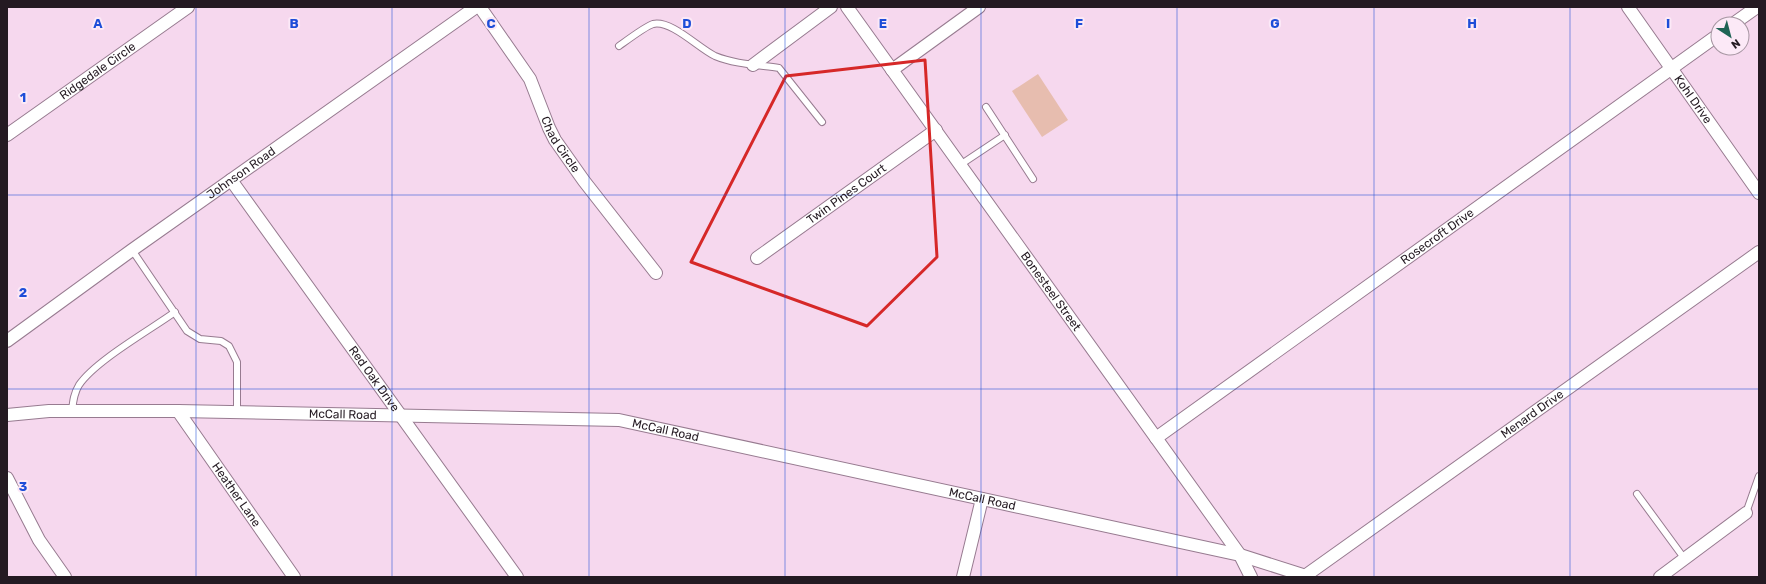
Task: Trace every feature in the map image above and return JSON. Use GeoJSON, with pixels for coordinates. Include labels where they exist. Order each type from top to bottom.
{"type":"FeatureCollection","features":[{"type":"Feature","properties":{"kind":"street","name":"Ridgedale Circle"},"geometry":{"type":"LineString","coordinates":[[7,135],[188,7]]}},
{"type":"Feature","properties":{"kind":"street","name":"Johnson Road"},"geometry":{"type":"LineString","coordinates":[[7,341],[132,250],[476,7]]}},
{"type":"Feature","properties":{"kind":"street","name":"Chad Circle"},"geometry":{"type":"LineString","coordinates":[[480,7],[530,79],[555,140],[584,181],[656,273]]}},
{"type":"Feature","properties":{"kind":"street"},"geometry":{"type":"LineString","coordinates":[[753,65],[831,7]]}},
{"type":"Feature","properties":{"kind":"street","name":"Bonesteel Street"},"geometry":{"type":"LineString","coordinates":[[847,7],[1240,555],[1251,577]]}},
{"type":"Feature","properties":{"kind":"street"},"geometry":{"type":"LineString","coordinates":[[892,70],[979,7]]}},
{"type":"Feature","properties":{"kind":"street","name":"Kohl Drive"},"geometry":{"type":"LineString","coordinates":[[1628,7],[1759,193]]}},
{"type":"Feature","properties":{"kind":"street"},"geometry":{"type":"LineString","coordinates":[[1744,16],[1757,7]]}},
{"type":"Feature","properties":{"kind":"street","name":"Rosecroft Drive"},"geometry":{"type":"LineString","coordinates":[[1156,438],[1710,41]]}},
{"type":"Feature","properties":{"kind":"street","name":"Twin Pines Court"},"geometry":{"type":"LineString","coordinates":[[757,258],[936,130]]}},
{"type":"Feature","properties":{"kind":"street","name":"Red Oak Drive"},"geometry":{"type":"LineString","coordinates":[[231,180],[517,577]]}},
{"type":"Feature","properties":{"kind":"street","name":"Menard Drive"},"geometry":{"type":"LineString","coordinates":[[1307,576],[1759,252]]}},
{"type":"Feature","properties":{"kind":"street","name":"McCall Road"},"geometry":{"type":"LineString","coordinates":[[7,415],[72,411],[178,411],[619,420],[1240,555],[1307,576]]}},
{"type":"Feature","properties":{"kind":"street","name":"Heather Lane"},"geometry":{"type":"LineString","coordinates":[[178,411],[294,577]]}},
{"type":"Feature","properties":{"kind":"street"},"geometry":{"type":"LineString","coordinates":[[7,478],[39,540],[65,577]]}},
{"type":"Feature","properties":{"kind":"street"},"geometry":{"type":"LineString","coordinates":[[963,577],[982,499]]}},
{"type":"Feature","properties":{"kind":"street"},"geometry":{"type":"LineString","coordinates":[[1660,577],[1746,513]]}},
{"type":"Feature","properties":{"kind":"lane"},"geometry":{"type":"LineString","coordinates":[[619,46],[652,24],[663,24],[674,29],[716,56],[753,65],[779,68],[822,122]]}},
{"type":"Feature","properties":{"kind":"lane"},"geometry":{"type":"LineString","coordinates":[[986,107],[1033,179]]}},
{"type":"Feature","properties":{"kind":"lane"},"geometry":{"type":"LineString","coordinates":[[960,165],[1005,135]]}},
{"type":"Feature","properties":{"kind":"lane"},"geometry":{"type":"LineString","coordinates":[[132,250],[187,331],[200,339],[221,341],[230,346],[237,362],[237,412]]}},
{"type":"Feature","properties":{"kind":"lane"},"geometry":{"type":"LineString","coordinates":[[72,411],[74,396],[80,384],[91,371],[175,312]]}},
{"type":"Feature","properties":{"kind":"lane"},"geometry":{"type":"LineString","coordinates":[[1746,513],[1759,476]]}},
{"type":"Feature","properties":{"kind":"lane"},"geometry":{"type":"LineString","coordinates":[[1637,494],[1684,558]]}},
{"type":"Feature","properties":{"kind":"highlighted area"},"geometry":{"type":"Polygon","coordinates":[[[925,60],[937,257],[867,326],[691,262],[786,76],[925,60]]]}},
{"type":"Feature","properties":{"kind":"shaded area"},"geometry":{"type":"Polygon","coordinates":[[[1038,74],[1068,120],[1042,137],[1012,91],[1038,74]]]}}]}
